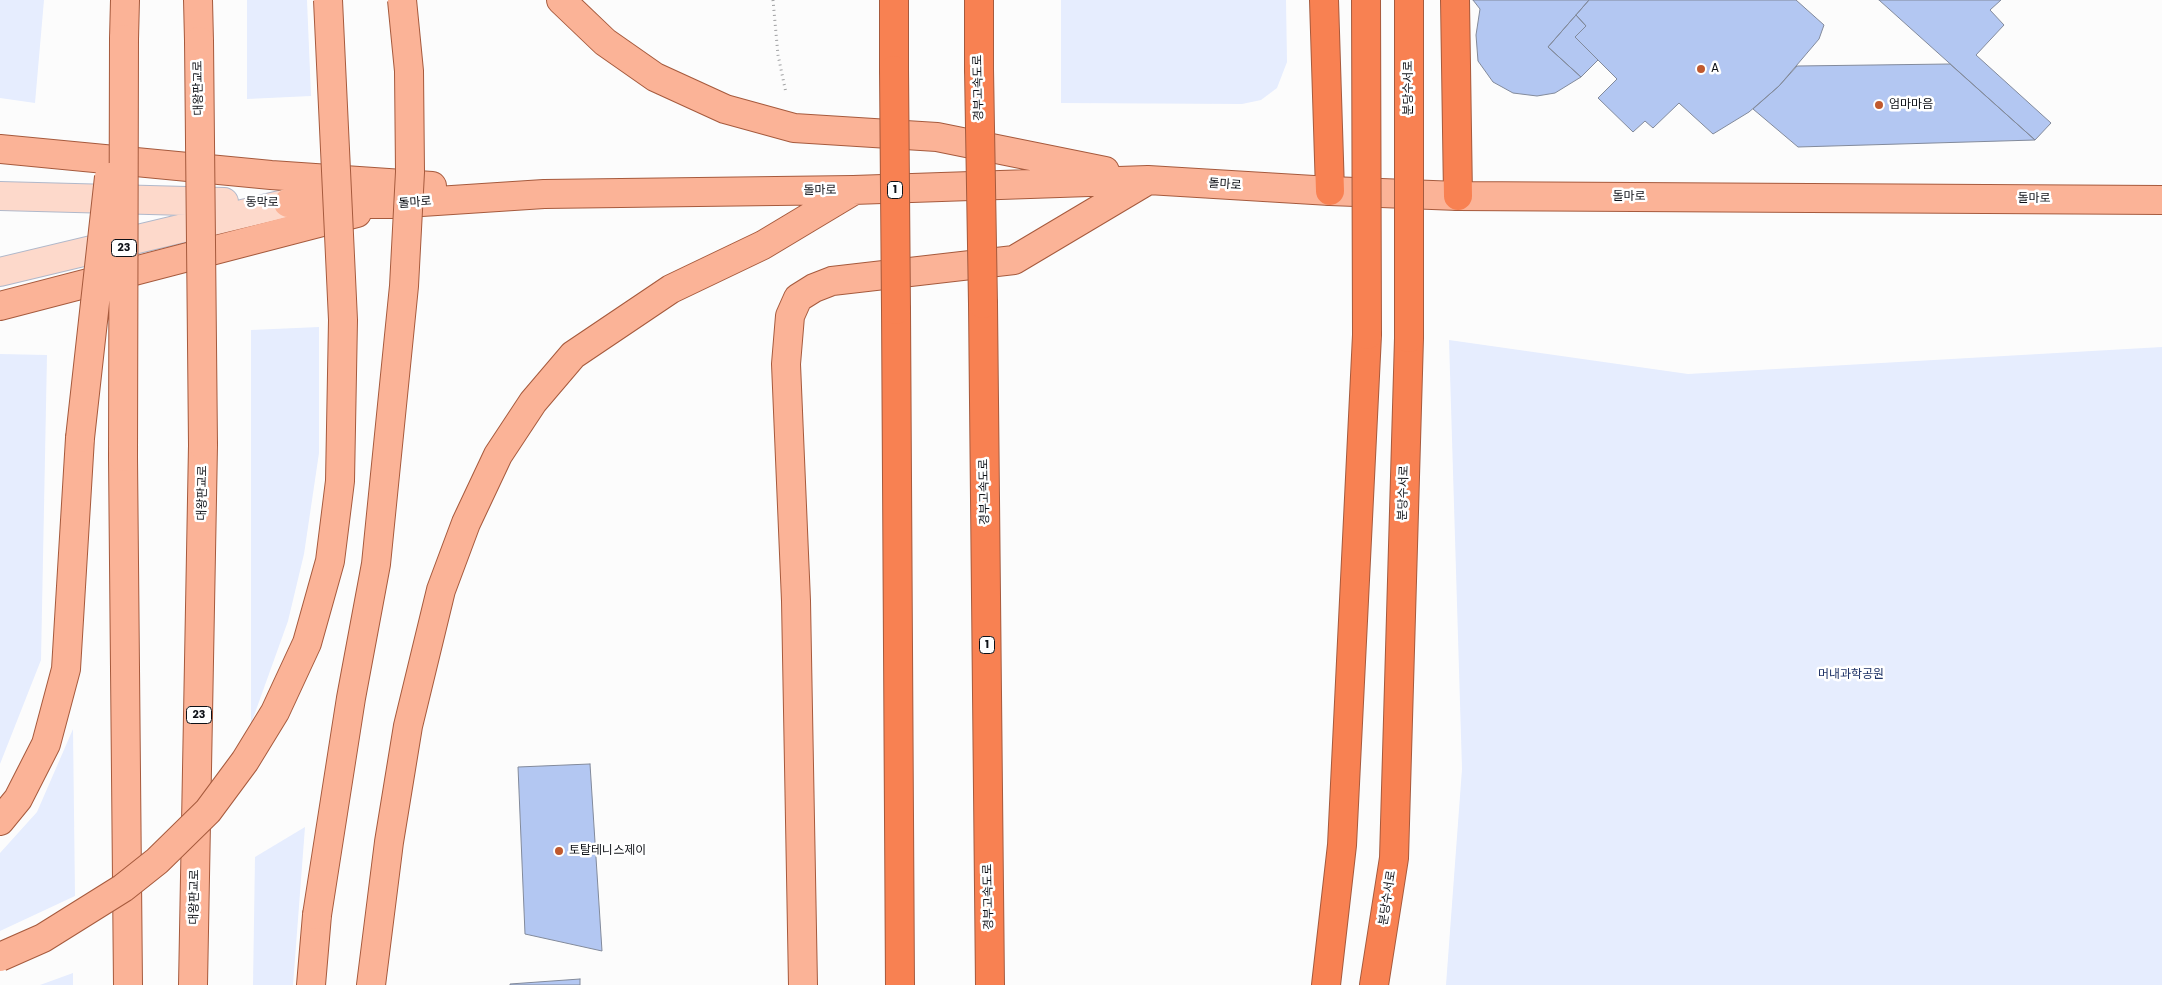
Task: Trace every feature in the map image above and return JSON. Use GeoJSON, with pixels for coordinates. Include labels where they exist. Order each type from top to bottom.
{"type":"FeatureCollection","features":[{"type":"Feature","properties":{"kind":"highway","name":"1"},"geometry":{"type":"LineString","coordinates":[[894,0],[900,985]]}},
{"type":"Feature","properties":{"kind":"highway","name":"경부고속도로"},"geometry":{"type":"LineString","coordinates":[[979,0],[984,304],[990,985]]}},
{"type":"Feature","properties":{"kind":"highway"},"geometry":{"type":"LineString","coordinates":[[1324,0],[1330,191]]}},
{"type":"Feature","properties":{"kind":"highway"},"geometry":{"type":"LineString","coordinates":[[1326,985],[1342,845],[1366,335],[1366,0]]}},
{"type":"Feature","properties":{"kind":"highway","name":"분당수서로"},"geometry":{"type":"LineString","coordinates":[[1374,985],[1394,858],[1409,338],[1409,0]]}},
{"type":"Feature","properties":{"kind":"highway"},"geometry":{"type":"LineString","coordinates":[[1455,0],[1458,196]]}},
{"type":"Feature","properties":{"kind":"main road","name":"23"},"geometry":{"type":"LineString","coordinates":[[125,0],[124,457],[128,985]]}},
{"type":"Feature","properties":{"kind":"main road","name":"대왕판교로"},"geometry":{"type":"LineString","coordinates":[[193,985],[203,445],[198,0]]}},
{"type":"Feature","properties":{"kind":"main road"},"geometry":{"type":"LineString","coordinates":[[0,957],[43,938],[123,888],[157,861],[208,811],[245,761],[275,712],[307,643],[330,561],[340,481],[343,320],[328,0]]}},
{"type":"Feature","properties":{"kind":"main road"},"geometry":{"type":"LineString","coordinates":[[311,985],[317,915],[351,698],[376,564],[404,286],[410,172],[409,72],[402,0]]}},
{"type":"Feature","properties":{"kind":"main road"},"geometry":{"type":"LineString","coordinates":[[561,0],[605,42],[655,77],[725,109],[794,128],[938,137],[1148,180]]}},
{"type":"Feature","properties":{"kind":"main road"},"geometry":{"type":"LineString","coordinates":[[0,821],[18,799],[46,744],[66,670],[80,438],[124,39]]}},
{"type":"Feature","properties":{"kind":"main road"},"geometry":{"type":"LineString","coordinates":[[0,149],[271,175],[544,194]]}},
{"type":"Feature","properties":{"kind":"main road"},"geometry":{"type":"LineString","coordinates":[[803,985],[796,601],[786,364],[790,316],[798,298],[814,288],[832,281],[1014,260],[1148,180]]}},
{"type":"Feature","properties":{"kind":"main road","name":"돌마로"},"geometry":{"type":"LineString","coordinates":[[288,203],[391,204],[544,194],[853,190],[1148,180],[1330,191],[1458,196],[2162,200]]}},
{"type":"Feature","properties":{"kind":"main road"},"geometry":{"type":"LineString","coordinates":[[371,985],[388,842],[408,726],[438,600],[466,523],[498,455],[533,402],[573,355],[671,289],[764,246],[853,190]]}},
{"type":"Feature","properties":{"kind":"main road","name":"동막로"},"geometry":{"type":"LineString","coordinates":[[0,196],[288,203]]}},
{"type":"Feature","properties":{"kind":"main road","name":"동막로"},"geometry":{"type":"LineString","coordinates":[[0,272],[288,203]]}},
{"type":"Feature","properties":{"kind":"main road"},"geometry":{"type":"LineString","coordinates":[[0,306],[391,204]]}},
{"type":"Feature","properties":{"kind":"path"},"geometry":{"type":"LineString","coordinates":[[773,0],[778,56],[794,128]]}},
{"type":"Feature","properties":{"kind":"green space"},"geometry":{"type":"Polygon","coordinates":[[[0,0],[44,0],[35,103],[0,98],[0,0]]]}},
{"type":"Feature","properties":{"kind":"green space"},"geometry":{"type":"Polygon","coordinates":[[[247,0],[307,0],[311,96],[247,99],[247,0]]]}},
{"type":"Feature","properties":{"kind":"green space"},"geometry":{"type":"Polygon","coordinates":[[[1061,0],[1286,0],[1287,62],[1277,88],[1261,100],[1242,104],[1061,103],[1061,0]]]}},
{"type":"Feature","properties":{"kind":"green space"},"geometry":{"type":"Polygon","coordinates":[[[319,327],[319,453],[304,554],[288,621],[251,724],[251,330],[319,327]]]}},
{"type":"Feature","properties":{"kind":"green space","name":"머내과학공원"},"geometry":{"type":"Polygon","coordinates":[[[1449,340],[1688,374],[2162,347],[2162,985],[1446,985],[1462,769],[1449,340]]]}},
{"type":"Feature","properties":{"kind":"green space"},"geometry":{"type":"Polygon","coordinates":[[[0,354],[47,355],[41,660],[0,764],[0,354]]]}},
{"type":"Feature","properties":{"kind":"green space"},"geometry":{"type":"Polygon","coordinates":[[[73,729],[75,896],[0,931],[0,853],[37,812],[73,729]]]}},
{"type":"Feature","properties":{"kind":"green space"},"geometry":{"type":"Polygon","coordinates":[[[305,827],[293,985],[253,985],[255,857],[305,827]]]}},
{"type":"Feature","properties":{"kind":"green space"},"geometry":{"type":"Polygon","coordinates":[[[73,973],[73,985],[40,985],[73,973]]]}},
{"type":"Feature","properties":{"kind":"building"},"geometry":{"type":"Polygon","coordinates":[[[1473,0],[1589,0],[1548,47],[1581,77],[1555,93],[1537,96],[1513,93],[1493,82],[1478,61],[1476,35],[1480,9],[1473,0]]]}},
{"type":"Feature","properties":{"kind":"building","name":"A"},"geometry":{"type":"Polygon","coordinates":[[[1589,0],[1796,0],[1824,25],[1819,39],[1779,86],[1749,112],[1713,134],[1679,103],[1653,128],[1645,121],[1633,132],[1598,98],[1617,79],[1575,37],[1586,26],[1576,15],[1589,0]]]}},
{"type":"Feature","properties":{"kind":"building"},"geometry":{"type":"Polygon","coordinates":[[[1879,0],[2001,0],[1990,10],[2004,25],[1976,55],[2051,123],[2035,140],[1879,0]]]}},
{"type":"Feature","properties":{"kind":"building"},"geometry":{"type":"Polygon","coordinates":[[[1576,15],[1586,26],[1575,37],[1598,60],[1581,77],[1548,47],[1576,15]]]}},
{"type":"Feature","properties":{"kind":"building"},"geometry":{"type":"Polygon","coordinates":[[[1950,64],[2035,140],[1798,147],[1753,109],[1779,86],[1797,66],[1950,64]]]}},
{"type":"Feature","properties":{"kind":"building","name":"토탈테니스제이"},"geometry":{"type":"Polygon","coordinates":[[[590,764],[602,951],[525,934],[518,767],[590,764]]]}},
{"type":"Feature","properties":{"kind":"building"},"geometry":{"type":"Polygon","coordinates":[[[580,979],[580,985],[510,985],[510,984],[580,979]]]}},
{"type":"Feature","properties":{"kind":"place","name":"A"},"geometry":{"type":"Point","coordinates":[1701,69]}},
{"type":"Feature","properties":{"kind":"place","name":"엄마마음"},"geometry":{"type":"Point","coordinates":[1879,105]}},
{"type":"Feature","properties":{"kind":"place","name":"토탈테니스제이"},"geometry":{"type":"Point","coordinates":[559,851]}}]}
